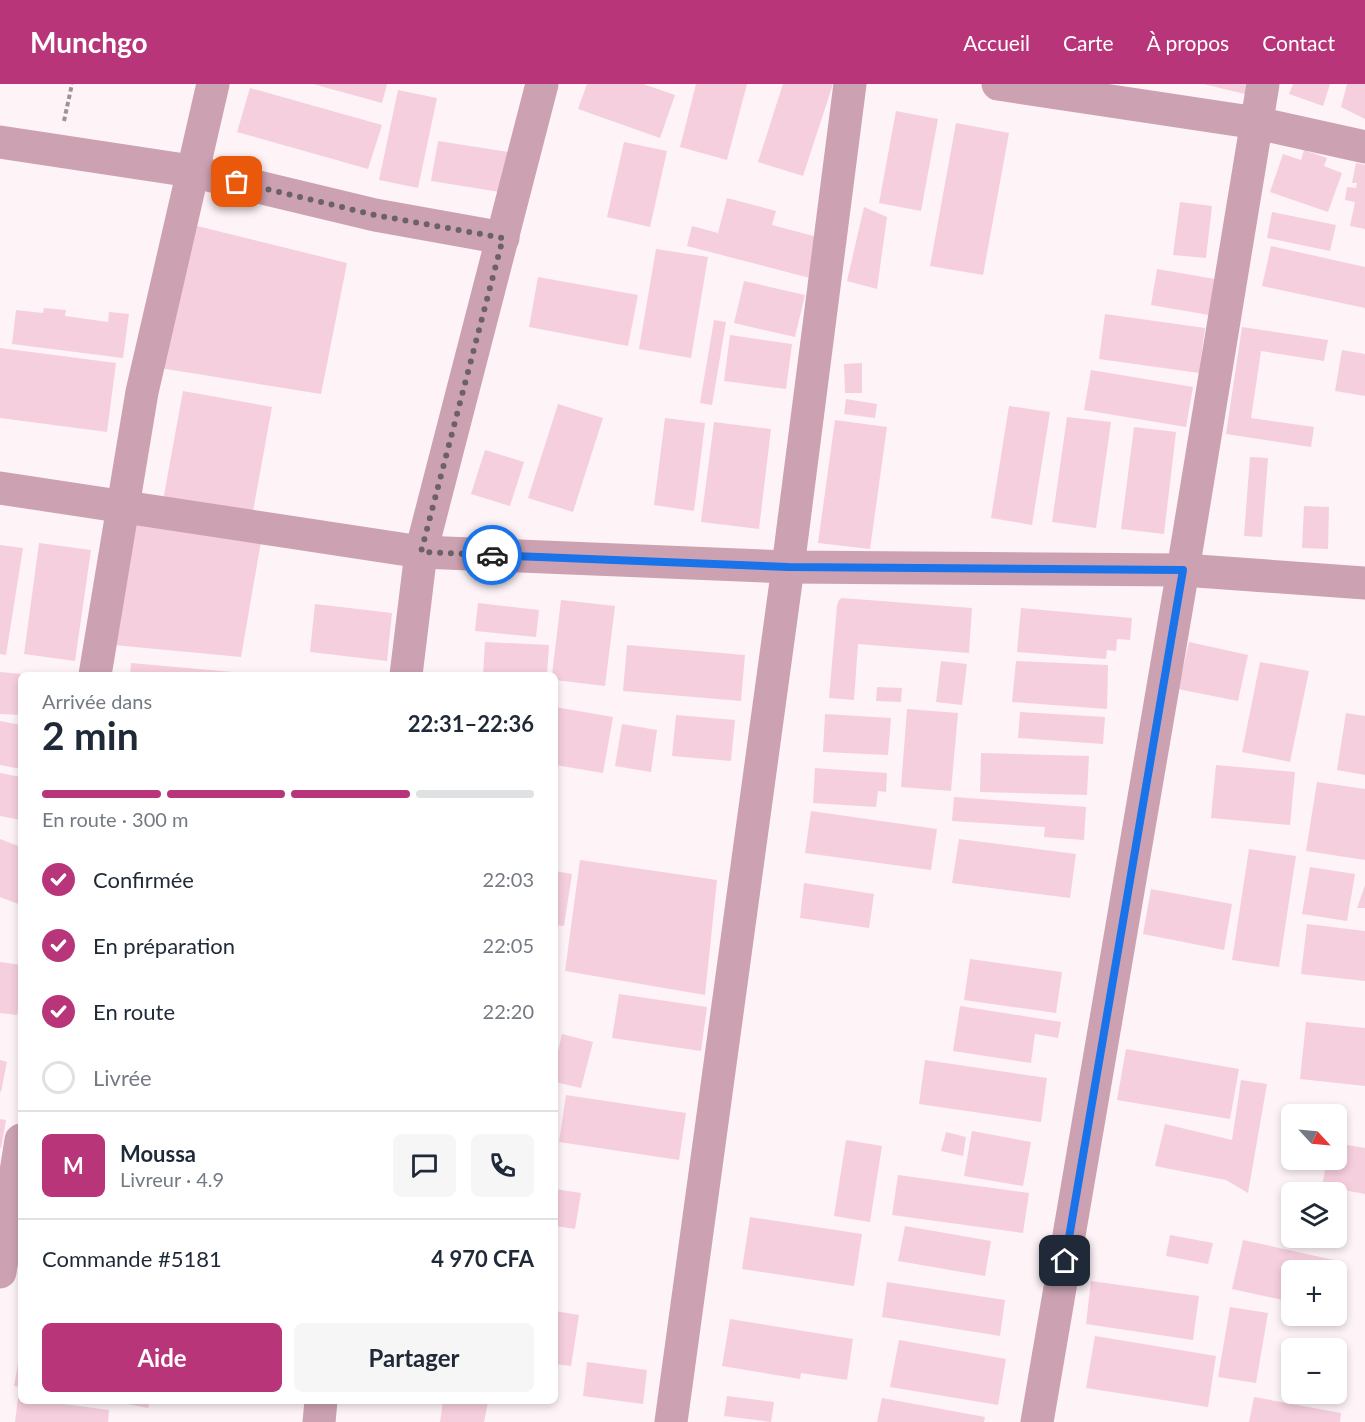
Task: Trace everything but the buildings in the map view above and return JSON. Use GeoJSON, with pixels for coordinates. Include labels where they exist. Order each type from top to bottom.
{"type":"FeatureCollection","features":[{"type":"Feature","properties":{"kind":"street"},"geometry":{"type":"LineString","coordinates":[[94,672],[142,392],[191,171],[213,84]]}},
{"type":"Feature","properties":{"kind":"street"},"geometry":{"type":"LineString","coordinates":[[406,672],[421,552],[542,84]]}},
{"type":"Feature","properties":{"kind":"street"},"geometry":{"type":"LineString","coordinates":[[671,1422],[788,567],[850,84]]}},
{"type":"Feature","properties":{"kind":"street"},"geometry":{"type":"LineString","coordinates":[[998,84],[1257,123],[1365,147]]}},
{"type":"Feature","properties":{"kind":"street"},"geometry":{"type":"LineString","coordinates":[[1037,1422],[1183,570],[1263,84]]}},
{"type":"Feature","properties":{"kind":"street"},"geometry":{"type":"LineString","coordinates":[[0,142],[191,171],[375,215],[503,238]]}},
{"type":"Feature","properties":{"kind":"street"},"geometry":{"type":"LineString","coordinates":[[0,488],[421,552],[788,567],[1183,570],[1365,583]]}},
{"type":"Feature","properties":{"kind":"street"},"geometry":{"type":"LineString","coordinates":[[0,1272],[6,1197],[18,1151]]}},
{"type":"Feature","properties":{"kind":"street"},"geometry":{"type":"LineString","coordinates":[[318,1422],[321,1404]]}},
{"type":"Feature","properties":{"kind":"way so far"},"geometry":{"type":"LineString","coordinates":[[237,182],[375,215],[503,238],[421,552],[492,555]]}},
{"type":"Feature","properties":{"kind":"route"},"geometry":{"type":"LineString","coordinates":[[492,555],[788,567],[1183,570],[1065,1261]]}}]}
